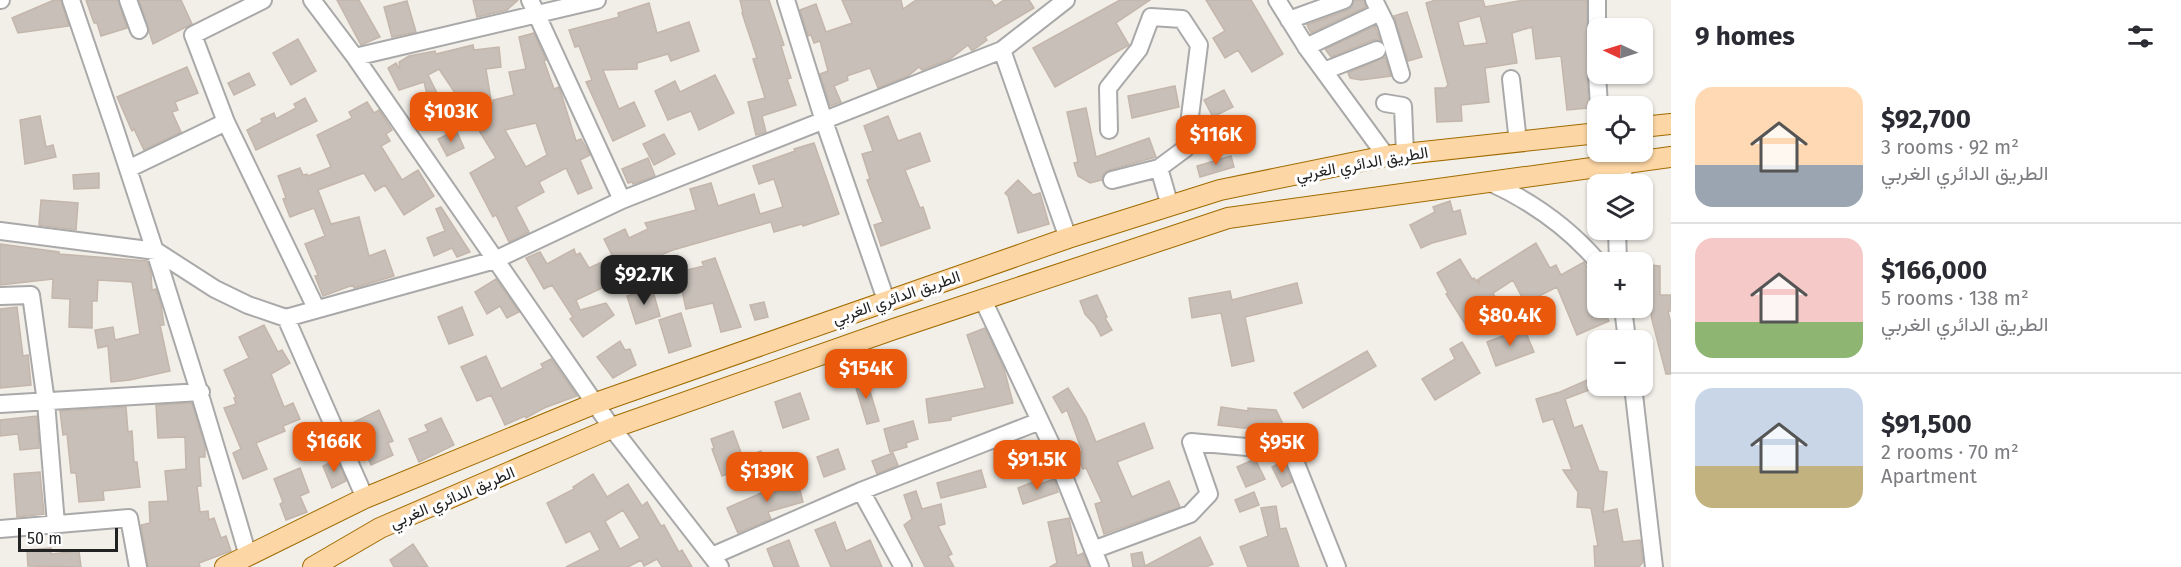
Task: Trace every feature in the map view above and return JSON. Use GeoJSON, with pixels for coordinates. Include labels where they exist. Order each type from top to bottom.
{"type":"FeatureCollection","features":[{"type":"Feature","properties":{"kind":"main road"},"geometry":{"type":"LineString","coordinates":[[1653,126],[1671,124]]}},
{"type":"Feature","properties":{"kind":"main road","name":"الطريق الدائري الغربي"},"geometry":{"type":"LineString","coordinates":[[225,567],[365,498],[596,403],[1068,238],[1220,190],[1395,155],[1587,134]]}},
{"type":"Feature","properties":{"kind":"main road","name":"الطريق الدائري الغربي"},"geometry":{"type":"LineString","coordinates":[[313,567],[380,528],[612,428],[894,329],[1228,218],[1671,157]]}},
{"type":"Feature","properties":{"kind":"main road"},"geometry":{"type":"LineString","coordinates":[[365,498],[380,528]]}},
{"type":"Feature","properties":{"kind":"street"},"geometry":{"type":"LineString","coordinates":[[71,0],[130,168],[201,393],[248,556]]}},
{"type":"Feature","properties":{"kind":"street"},"geometry":{"type":"LineString","coordinates":[[128,0],[139,30]]}},
{"type":"Feature","properties":{"kind":"street"},"geometry":{"type":"LineString","coordinates":[[262,0],[192,35],[226,122],[316,308]]}},
{"type":"Feature","properties":{"kind":"street"},"geometry":{"type":"LineString","coordinates":[[312,0],[355,57],[612,428],[716,562],[861,492],[1040,421]]}},
{"type":"Feature","properties":{"kind":"street"},"geometry":{"type":"LineString","coordinates":[[355,57],[534,8],[597,0]]}},
{"type":"Feature","properties":{"kind":"street"},"geometry":{"type":"LineString","coordinates":[[786,0],[824,121],[886,300]]}},
{"type":"Feature","properties":{"kind":"street"},"geometry":{"type":"LineString","coordinates":[[0,231],[156,251],[215,290],[248,305],[286,318],[495,260],[622,200],[1002,50],[1066,0]]}},
{"type":"Feature","properties":{"kind":"street"},"geometry":{"type":"LineString","coordinates":[[1277,0],[1324,71],[1395,155]]}},
{"type":"Feature","properties":{"kind":"street"},"geometry":{"type":"LineString","coordinates":[[1598,0],[1596,74],[1598,96]]}},
{"type":"Feature","properties":{"kind":"street"},"geometry":{"type":"LineString","coordinates":[[1289,20],[1336,1],[1356,22]]}},
{"type":"Feature","properties":{"kind":"street"},"geometry":{"type":"LineString","coordinates":[[1306,47],[1358,24],[1356,22],[1377,6],[1386,24],[1401,74]]}},
{"type":"Feature","properties":{"kind":"street"},"geometry":{"type":"LineString","coordinates":[[534,8],[622,200]]}},
{"type":"Feature","properties":{"kind":"street"},"geometry":{"type":"LineString","coordinates":[[1109,129],[1108,88],[1139,49],[1151,17],[1182,20],[1199,45],[1186,148],[1159,168],[1112,180]]}},
{"type":"Feature","properties":{"kind":"street"},"geometry":{"type":"LineString","coordinates":[[1002,50],[1068,238]]}},
{"type":"Feature","properties":{"kind":"street"},"geometry":{"type":"LineString","coordinates":[[1324,71],[1377,50]]}},
{"type":"Feature","properties":{"kind":"street"},"geometry":{"type":"LineString","coordinates":[[1511,80],[1518,142]]}},
{"type":"Feature","properties":{"kind":"street"},"geometry":{"type":"LineString","coordinates":[[1385,103],[1403,106],[1395,155]]}},
{"type":"Feature","properties":{"kind":"street"},"geometry":{"type":"LineString","coordinates":[[130,168],[226,122]]}},
{"type":"Feature","properties":{"kind":"street"},"geometry":{"type":"LineString","coordinates":[[1623,174],[1625,163]]}},
{"type":"Feature","properties":{"kind":"street"},"geometry":{"type":"LineString","coordinates":[[1159,168],[1170,206]]}},
{"type":"Feature","properties":{"kind":"street"},"geometry":{"type":"LineString","coordinates":[[1489,182],[1534,205],[1573,236],[1588,252]]}},
{"type":"Feature","properties":{"kind":"street"},"geometry":{"type":"LineString","coordinates":[[121,247],[138,237],[142,208]]}},
{"type":"Feature","properties":{"kind":"street"},"geometry":{"type":"LineString","coordinates":[[0,296],[31,295],[46,402],[56,524]]}},
{"type":"Feature","properties":{"kind":"street"},"geometry":{"type":"LineString","coordinates":[[983,300],[1040,421],[1100,567]]}},
{"type":"Feature","properties":{"kind":"street"},"geometry":{"type":"LineString","coordinates":[[286,318],[365,498]]}},
{"type":"Feature","properties":{"kind":"street"},"geometry":{"type":"LineString","coordinates":[[0,404],[201,393]]}},
{"type":"Feature","properties":{"kind":"street"},"geometry":{"type":"LineString","coordinates":[[1634,396],[1654,567]]}},
{"type":"Feature","properties":{"kind":"street"},"geometry":{"type":"LineString","coordinates":[[1093,550],[1190,514],[1209,494],[1191,442],[1291,451],[1337,567]]}},
{"type":"Feature","properties":{"kind":"street"},"geometry":{"type":"LineString","coordinates":[[861,492],[903,567]]}},
{"type":"Feature","properties":{"kind":"street"},"geometry":{"type":"LineString","coordinates":[[0,529],[129,518],[138,567]]}},
{"type":"Feature","properties":{"kind":"building"},"geometry":{"type":"Polygon","coordinates":[[[54,0],[61,0],[69,26],[18,33],[12,18],[54,0]]]}},
{"type":"Feature","properties":{"kind":"building"},"geometry":{"type":"Polygon","coordinates":[[[86,0],[118,0],[127,28],[101,36],[86,0]]]}},
{"type":"Feature","properties":{"kind":"building"},"geometry":{"type":"Polygon","coordinates":[[[139,0],[181,0],[192,24],[153,44],[139,0]]]}},
{"type":"Feature","properties":{"kind":"building"},"geometry":{"type":"Polygon","coordinates":[[[337,0],[359,0],[380,37],[361,45],[337,0]]]}},
{"type":"Feature","properties":{"kind":"building"},"geometry":{"type":"Polygon","coordinates":[[[473,0],[518,0],[507,10],[477,17],[473,0]]]}},
{"type":"Feature","properties":{"kind":"building"},"geometry":{"type":"Polygon","coordinates":[[[740,0],[769,0],[784,45],[781,46],[791,78],[787,79],[796,105],[762,116],[766,132],[756,135],[748,102],[765,98],[753,59],[757,58],[740,0]]]}},
{"type":"Feature","properties":{"kind":"building"},"geometry":{"type":"Polygon","coordinates":[[[842,0],[901,0],[903,9],[916,0],[991,0],[995,6],[1004,0],[1029,0],[1034,8],[985,37],[987,40],[972,51],[968,45],[950,59],[922,70],[919,67],[908,76],[878,88],[870,68],[847,76],[848,80],[834,86],[841,102],[830,106],[820,74],[828,71],[820,41],[814,43],[811,35],[808,36],[800,10],[816,4],[826,32],[852,23],[842,0]]]}},
{"type":"Feature","properties":{"kind":"building"},"geometry":{"type":"Polygon","coordinates":[[[1120,0],[1150,0],[1116,23],[1129,45],[1055,87],[1033,48],[1120,0]]]}},
{"type":"Feature","properties":{"kind":"building"},"geometry":{"type":"Polygon","coordinates":[[[1206,0],[1251,0],[1283,54],[1252,72],[1238,50],[1225,58],[1213,38],[1225,31],[1206,0]]]}},
{"type":"Feature","properties":{"kind":"building"},"geometry":{"type":"Polygon","coordinates":[[[1354,0],[1364,0],[1366,7],[1311,33],[1307,25],[1348,10],[1354,0]]]}},
{"type":"Feature","properties":{"kind":"building"},"geometry":{"type":"Polygon","coordinates":[[[1436,0],[1483,0],[1485,7],[1524,0],[1587,0],[1587,108],[1567,110],[1561,56],[1536,59],[1532,27],[1512,33],[1517,63],[1485,68],[1489,102],[1461,105],[1462,121],[1437,122],[1435,88],[1445,88],[1448,85],[1426,3],[1436,0]],[[1480,16],[1458,22],[1464,46],[1487,43],[1480,16]]]}},
{"type":"Feature","properties":{"kind":"building"},"geometry":{"type":"Polygon","coordinates":[[[407,1],[416,32],[392,37],[384,7],[407,1]]]}},
{"type":"Feature","properties":{"kind":"building"},"geometry":{"type":"Polygon","coordinates":[[[649,3],[657,33],[689,22],[699,51],[671,61],[668,54],[637,63],[637,69],[603,70],[619,109],[634,102],[645,126],[613,141],[586,82],[592,80],[579,46],[575,47],[569,30],[619,17],[618,13],[649,3]]]}},
{"type":"Feature","properties":{"kind":"building"},"geometry":{"type":"Polygon","coordinates":[[[1407,12],[1422,57],[1408,61],[1394,16],[1407,12]]]}},
{"type":"Feature","properties":{"kind":"building"},"geometry":{"type":"Polygon","coordinates":[[[1375,26],[1380,40],[1373,40],[1331,57],[1325,49],[1375,26]]]}},
{"type":"Feature","properties":{"kind":"building"},"geometry":{"type":"Polygon","coordinates":[[[534,33],[546,60],[544,61],[554,89],[559,87],[576,141],[581,139],[590,155],[580,160],[592,188],[578,194],[566,168],[539,182],[544,192],[516,207],[529,232],[509,242],[496,215],[493,217],[470,173],[496,158],[475,124],[491,120],[493,100],[514,95],[509,72],[526,69],[519,37],[534,33]],[[536,123],[505,130],[526,167],[547,155],[536,123]]]}},
{"type":"Feature","properties":{"kind":"building"},"geometry":{"type":"Polygon","coordinates":[[[298,39],[316,71],[291,85],[273,53],[298,39]]]}},
{"type":"Feature","properties":{"kind":"building"},"geometry":{"type":"Polygon","coordinates":[[[473,45],[474,50],[499,47],[501,67],[486,69],[491,100],[467,104],[467,101],[461,102],[439,69],[428,75],[442,103],[430,106],[424,82],[399,90],[388,68],[396,63],[399,68],[399,62],[409,56],[435,51],[436,54],[473,45]]]}},
{"type":"Feature","properties":{"kind":"building"},"geometry":{"type":"Polygon","coordinates":[[[1385,57],[1391,76],[1361,80],[1350,78],[1348,73],[1385,57]]]}},
{"type":"Feature","properties":{"kind":"building"},"geometry":{"type":"Polygon","coordinates":[[[187,67],[198,93],[175,102],[178,110],[172,112],[181,132],[144,150],[134,129],[132,131],[117,97],[187,67]]]}},
{"type":"Feature","properties":{"kind":"building"},"geometry":{"type":"Polygon","coordinates":[[[249,73],[255,85],[234,95],[228,83],[249,73]]]}},
{"type":"Feature","properties":{"kind":"building"},"geometry":{"type":"Polygon","coordinates":[[[715,75],[734,113],[699,130],[691,111],[668,120],[655,91],[675,81],[680,92],[715,75]]]}},
{"type":"Feature","properties":{"kind":"building"},"geometry":{"type":"Polygon","coordinates":[[[1175,86],[1179,107],[1132,118],[1128,96],[1175,86]]]}},
{"type":"Feature","properties":{"kind":"building"},"geometry":{"type":"Polygon","coordinates":[[[1224,90],[1233,107],[1213,117],[1204,100],[1224,90]]]}},
{"type":"Feature","properties":{"kind":"building"},"geometry":{"type":"Polygon","coordinates":[[[305,98],[317,121],[256,150],[247,130],[262,122],[261,119],[274,113],[276,119],[296,108],[294,104],[305,98]]]}},
{"type":"Feature","properties":{"kind":"building"},"geometry":{"type":"Polygon","coordinates":[[[367,102],[374,113],[379,110],[392,130],[386,134],[390,141],[381,146],[402,180],[418,170],[434,196],[404,215],[385,185],[375,191],[364,173],[318,190],[331,224],[359,217],[369,256],[385,250],[394,276],[354,288],[353,285],[323,296],[315,276],[318,275],[305,244],[325,236],[314,208],[290,217],[278,176],[300,168],[303,175],[308,176],[331,167],[317,135],[352,118],[349,112],[367,102]]]}},
{"type":"Feature","properties":{"kind":"building"},"geometry":{"type":"Polygon","coordinates":[[[1086,108],[1096,157],[1149,138],[1156,157],[1109,170],[1104,173],[1102,180],[1090,183],[1078,176],[1074,163],[1078,162],[1067,112],[1086,108]]]}},
{"type":"Feature","properties":{"kind":"building"},"geometry":{"type":"Polygon","coordinates":[[[40,116],[46,147],[53,145],[56,157],[25,164],[20,120],[40,116]]]}},
{"type":"Feature","properties":{"kind":"building"},"geometry":{"type":"Polygon","coordinates":[[[888,116],[898,141],[920,133],[930,161],[905,170],[920,208],[923,207],[930,228],[881,246],[874,225],[883,222],[867,180],[870,179],[862,154],[873,151],[864,126],[888,116]]]}},
{"type":"Feature","properties":{"kind":"building"},"geometry":{"type":"Polygon","coordinates":[[[456,130],[464,148],[447,156],[438,139],[456,130]]]}},
{"type":"Feature","properties":{"kind":"building"},"geometry":{"type":"Polygon","coordinates":[[[664,134],[675,154],[654,165],[643,144],[664,134]]]}},
{"type":"Feature","properties":{"kind":"building"},"geometry":{"type":"Polygon","coordinates":[[[814,143],[839,214],[803,226],[802,224],[774,232],[771,222],[673,250],[638,264],[641,270],[576,300],[580,310],[606,303],[614,315],[583,337],[570,319],[573,317],[552,285],[544,289],[526,258],[540,252],[547,264],[574,249],[576,255],[580,253],[589,268],[613,257],[604,239],[625,229],[629,238],[648,229],[645,223],[696,210],[690,189],[711,183],[718,206],[754,194],[760,214],[783,207],[774,179],[759,184],[753,166],[814,143]]]}},
{"type":"Feature","properties":{"kind":"building"},"geometry":{"type":"Polygon","coordinates":[[[1231,156],[1234,167],[1200,177],[1197,166],[1231,156]]]}},
{"type":"Feature","properties":{"kind":"building"},"geometry":{"type":"Polygon","coordinates":[[[648,158],[655,176],[633,184],[628,183],[622,169],[648,158]]]}},
{"type":"Feature","properties":{"kind":"building"},"geometry":{"type":"Polygon","coordinates":[[[99,173],[99,188],[74,189],[73,175],[99,173]]]}},
{"type":"Feature","properties":{"kind":"building"},"geometry":{"type":"Polygon","coordinates":[[[1018,180],[1033,195],[1040,193],[1049,224],[1018,233],[1008,196],[1005,193],[1018,180]]]}},
{"type":"Feature","properties":{"kind":"building"},"geometry":{"type":"Polygon","coordinates":[[[41,200],[78,203],[76,230],[39,225],[41,200]]]}},
{"type":"Feature","properties":{"kind":"building"},"geometry":{"type":"Polygon","coordinates":[[[1450,201],[1453,212],[1460,210],[1466,234],[1421,248],[1410,225],[1435,212],[1433,207],[1450,201]]]}},
{"type":"Feature","properties":{"kind":"building"},"geometry":{"type":"Polygon","coordinates":[[[441,207],[470,252],[457,257],[452,248],[434,256],[427,238],[445,231],[436,209],[441,207]]]}},
{"type":"Feature","properties":{"kind":"building"},"geometry":{"type":"Polygon","coordinates":[[[1536,243],[1550,268],[1556,265],[1561,275],[1584,262],[1587,267],[1587,318],[1608,318],[1609,321],[1577,335],[1557,287],[1525,303],[1513,280],[1493,293],[1499,304],[1465,324],[1446,294],[1448,293],[1437,273],[1460,259],[1472,279],[1476,281],[1478,279],[1479,285],[1480,278],[1536,243]]]}},
{"type":"Feature","properties":{"kind":"building"},"geometry":{"type":"Polygon","coordinates":[[[0,244],[59,252],[59,254],[147,261],[152,290],[156,289],[161,305],[164,325],[160,325],[170,371],[111,382],[108,346],[98,348],[95,330],[113,327],[115,340],[140,334],[132,282],[98,280],[97,301],[92,301],[92,328],[69,327],[70,299],[52,298],[53,279],[0,285],[0,244]]]}},
{"type":"Feature","properties":{"kind":"building"},"geometry":{"type":"Polygon","coordinates":[[[715,258],[741,327],[721,332],[713,303],[686,309],[678,272],[704,266],[702,262],[715,258]]]}},
{"type":"Feature","properties":{"kind":"building"},"geometry":{"type":"Polygon","coordinates":[[[1653,265],[1660,266],[1660,295],[1671,295],[1671,311],[1668,311],[1671,324],[1671,374],[1666,374],[1652,320],[1653,265]]]}},
{"type":"Feature","properties":{"kind":"building"},"geometry":{"type":"Polygon","coordinates":[[[496,279],[519,312],[507,318],[500,306],[487,314],[475,292],[496,279]]]}},
{"type":"Feature","properties":{"kind":"building"},"geometry":{"type":"Polygon","coordinates":[[[1297,283],[1302,303],[1245,317],[1254,361],[1232,366],[1221,313],[1192,318],[1189,298],[1230,291],[1232,300],[1297,283]]]}},
{"type":"Feature","properties":{"kind":"building"},"geometry":{"type":"Polygon","coordinates":[[[652,288],[660,316],[636,324],[627,296],[652,288]]]}},
{"type":"Feature","properties":{"kind":"building"},"geometry":{"type":"Polygon","coordinates":[[[1097,295],[1112,330],[1101,336],[1085,314],[1080,301],[1097,295]]]}},
{"type":"Feature","properties":{"kind":"building"},"geometry":{"type":"Polygon","coordinates":[[[764,302],[768,317],[755,320],[750,305],[764,302]]]}},
{"type":"Feature","properties":{"kind":"building"},"geometry":{"type":"Polygon","coordinates":[[[17,307],[23,356],[28,355],[31,385],[0,388],[0,309],[17,307]]]}},
{"type":"Feature","properties":{"kind":"building"},"geometry":{"type":"Polygon","coordinates":[[[462,307],[473,335],[449,344],[438,317],[462,307]]]}},
{"type":"Feature","properties":{"kind":"building"},"geometry":{"type":"Polygon","coordinates":[[[681,313],[691,346],[669,353],[659,320],[681,313]]]}},
{"type":"Feature","properties":{"kind":"building"},"geometry":{"type":"Polygon","coordinates":[[[264,325],[278,352],[282,350],[290,363],[271,374],[284,407],[293,403],[300,419],[283,426],[285,431],[256,443],[267,469],[243,479],[233,453],[241,449],[224,408],[236,404],[234,398],[236,397],[224,370],[249,358],[239,337],[264,325]]]}},
{"type":"Feature","properties":{"kind":"building"},"geometry":{"type":"Polygon","coordinates":[[[985,328],[1004,369],[1013,403],[951,417],[951,420],[929,423],[926,399],[985,388],[967,335],[985,328]]]}},
{"type":"Feature","properties":{"kind":"building"},"geometry":{"type":"Polygon","coordinates":[[[1524,328],[1534,352],[1496,366],[1487,342],[1524,328]]]}},
{"type":"Feature","properties":{"kind":"building"},"geometry":{"type":"Polygon","coordinates":[[[620,341],[625,350],[630,349],[636,365],[613,378],[597,357],[620,341]]]}},
{"type":"Feature","properties":{"kind":"building"},"geometry":{"type":"Polygon","coordinates":[[[1462,342],[1480,373],[1435,400],[1422,379],[1455,359],[1450,349],[1462,342]]]}},
{"type":"Feature","properties":{"kind":"building"},"geometry":{"type":"Polygon","coordinates":[[[1367,351],[1376,366],[1303,408],[1294,393],[1367,351]]]}},
{"type":"Feature","properties":{"kind":"building"},"geometry":{"type":"Polygon","coordinates":[[[486,356],[501,389],[543,368],[541,364],[551,359],[577,396],[505,425],[491,395],[477,401],[461,367],[486,356]]]}},
{"type":"Feature","properties":{"kind":"building"},"geometry":{"type":"Polygon","coordinates":[[[865,375],[879,421],[867,424],[853,378],[865,375]]]}},
{"type":"Feature","properties":{"kind":"building"},"geometry":{"type":"Polygon","coordinates":[[[1587,380],[1587,391],[1565,399],[1574,428],[1582,425],[1599,471],[1607,472],[1603,512],[1617,509],[1623,542],[1640,540],[1643,562],[1639,567],[1595,567],[1594,546],[1598,546],[1591,508],[1577,507],[1578,492],[1563,470],[1572,470],[1553,419],[1543,422],[1536,399],[1587,380]]]}},
{"type":"Feature","properties":{"kind":"building"},"geometry":{"type":"Polygon","coordinates":[[[1068,388],[1086,417],[1096,442],[1144,423],[1153,448],[1117,462],[1132,497],[1169,481],[1180,507],[1104,534],[1095,504],[1102,502],[1086,468],[1083,469],[1076,454],[1082,451],[1067,410],[1062,413],[1053,397],[1068,388]]]}},
{"type":"Feature","properties":{"kind":"building"},"geometry":{"type":"Polygon","coordinates":[[[800,393],[809,419],[783,428],[775,402],[800,393]]]}},
{"type":"Feature","properties":{"kind":"building"},"geometry":{"type":"Polygon","coordinates":[[[192,403],[205,446],[205,457],[199,457],[201,486],[197,486],[200,512],[208,511],[209,520],[214,518],[221,538],[226,536],[231,551],[199,563],[200,567],[148,567],[141,525],[150,523],[149,502],[168,501],[165,471],[186,469],[185,437],[158,438],[156,405],[192,403]]]}},
{"type":"Feature","properties":{"kind":"building"},"geometry":{"type":"Polygon","coordinates":[[[126,407],[128,432],[132,431],[134,462],[137,462],[140,487],[103,491],[104,500],[79,502],[76,473],[71,473],[67,434],[63,435],[60,411],[126,407]]]}},
{"type":"Feature","properties":{"kind":"building"},"geometry":{"type":"Polygon","coordinates":[[[1221,407],[1248,411],[1248,408],[1276,410],[1286,430],[1218,425],[1221,407]]]}},
{"type":"Feature","properties":{"kind":"building"},"geometry":{"type":"Polygon","coordinates":[[[379,410],[393,441],[388,443],[393,455],[371,465],[352,423],[379,410]]]}},
{"type":"Feature","properties":{"kind":"building"},"geometry":{"type":"Polygon","coordinates":[[[37,416],[39,448],[20,450],[18,434],[0,436],[0,420],[37,416]]]}},
{"type":"Feature","properties":{"kind":"building"},"geometry":{"type":"Polygon","coordinates":[[[441,418],[454,445],[419,462],[409,439],[428,431],[425,425],[441,418]]]}},
{"type":"Feature","properties":{"kind":"building"},"geometry":{"type":"Polygon","coordinates":[[[913,421],[918,439],[906,443],[907,447],[890,452],[884,429],[913,421]]]}},
{"type":"Feature","properties":{"kind":"building"},"geometry":{"type":"Polygon","coordinates":[[[733,431],[743,458],[761,451],[765,462],[722,476],[712,449],[714,448],[711,439],[733,431]]]}},
{"type":"Feature","properties":{"kind":"building"},"geometry":{"type":"Polygon","coordinates":[[[838,449],[845,469],[824,477],[817,457],[838,449]]]}},
{"type":"Feature","properties":{"kind":"building"},"geometry":{"type":"Polygon","coordinates":[[[893,453],[898,465],[877,474],[872,461],[893,453]]]}},
{"type":"Feature","properties":{"kind":"building"},"geometry":{"type":"Polygon","coordinates":[[[337,459],[346,481],[332,488],[323,466],[337,459]]]}},
{"type":"Feature","properties":{"kind":"building"},"geometry":{"type":"Polygon","coordinates":[[[1255,459],[1265,479],[1246,487],[1237,467],[1255,459]]]}},
{"type":"Feature","properties":{"kind":"building"},"geometry":{"type":"Polygon","coordinates":[[[1284,461],[1292,482],[1282,487],[1272,467],[1284,461]]]}},
{"type":"Feature","properties":{"kind":"building"},"geometry":{"type":"Polygon","coordinates":[[[300,468],[309,492],[300,496],[307,512],[286,520],[280,504],[283,502],[274,479],[300,468]]]}},
{"type":"Feature","properties":{"kind":"building"},"geometry":{"type":"Polygon","coordinates":[[[981,470],[986,487],[941,498],[937,483],[981,470]]]}},
{"type":"Feature","properties":{"kind":"building"},"geometry":{"type":"Polygon","coordinates":[[[795,471],[803,502],[768,512],[771,519],[738,533],[727,508],[775,487],[773,477],[795,471]]]}},
{"type":"Feature","properties":{"kind":"building"},"geometry":{"type":"Polygon","coordinates":[[[40,472],[44,514],[17,517],[14,474],[40,472]]]}},
{"type":"Feature","properties":{"kind":"building"},"geometry":{"type":"Polygon","coordinates":[[[593,474],[607,497],[628,484],[642,506],[647,502],[661,526],[664,525],[679,552],[682,550],[692,567],[662,567],[657,559],[644,566],[641,560],[628,567],[566,567],[600,550],[590,531],[566,543],[547,503],[574,489],[573,487],[593,474]],[[623,510],[605,521],[620,549],[640,538],[623,510]]]}},
{"type":"Feature","properties":{"kind":"building"},"geometry":{"type":"Polygon","coordinates":[[[1054,479],[1058,492],[1023,504],[1018,488],[1033,482],[1035,486],[1054,479]]]}},
{"type":"Feature","properties":{"kind":"building"},"geometry":{"type":"Polygon","coordinates":[[[916,491],[922,509],[941,504],[945,524],[938,526],[952,554],[948,556],[954,567],[925,567],[904,525],[912,519],[904,495],[916,491]]]}},
{"type":"Feature","properties":{"kind":"building"},"geometry":{"type":"Polygon","coordinates":[[[1254,492],[1259,505],[1240,512],[1235,500],[1254,492]]]}},
{"type":"Feature","properties":{"kind":"building"},"geometry":{"type":"Polygon","coordinates":[[[1276,506],[1280,529],[1286,528],[1299,567],[1248,567],[1240,547],[1268,536],[1261,508],[1276,506]]]}},
{"type":"Feature","properties":{"kind":"building"},"geometry":{"type":"Polygon","coordinates":[[[1069,518],[1077,556],[1083,553],[1089,567],[1050,567],[1057,563],[1048,522],[1069,518]]]}},
{"type":"Feature","properties":{"kind":"building"},"geometry":{"type":"Polygon","coordinates":[[[835,522],[846,551],[870,540],[882,567],[831,567],[815,530],[835,522]]]}},
{"type":"Feature","properties":{"kind":"building"},"geometry":{"type":"Polygon","coordinates":[[[1200,537],[1213,564],[1206,567],[1133,567],[1131,554],[1142,552],[1145,566],[1200,537]]]}},
{"type":"Feature","properties":{"kind":"building"},"geometry":{"type":"Polygon","coordinates":[[[789,540],[799,567],[774,567],[767,549],[789,540]]]}},
{"type":"Feature","properties":{"kind":"building"},"geometry":{"type":"Polygon","coordinates":[[[413,544],[428,567],[394,567],[390,560],[413,544]]]}},
{"type":"Feature","properties":{"kind":"building"},"geometry":{"type":"Polygon","coordinates":[[[51,548],[51,554],[79,551],[81,567],[28,566],[27,550],[51,548]]]}}]}
